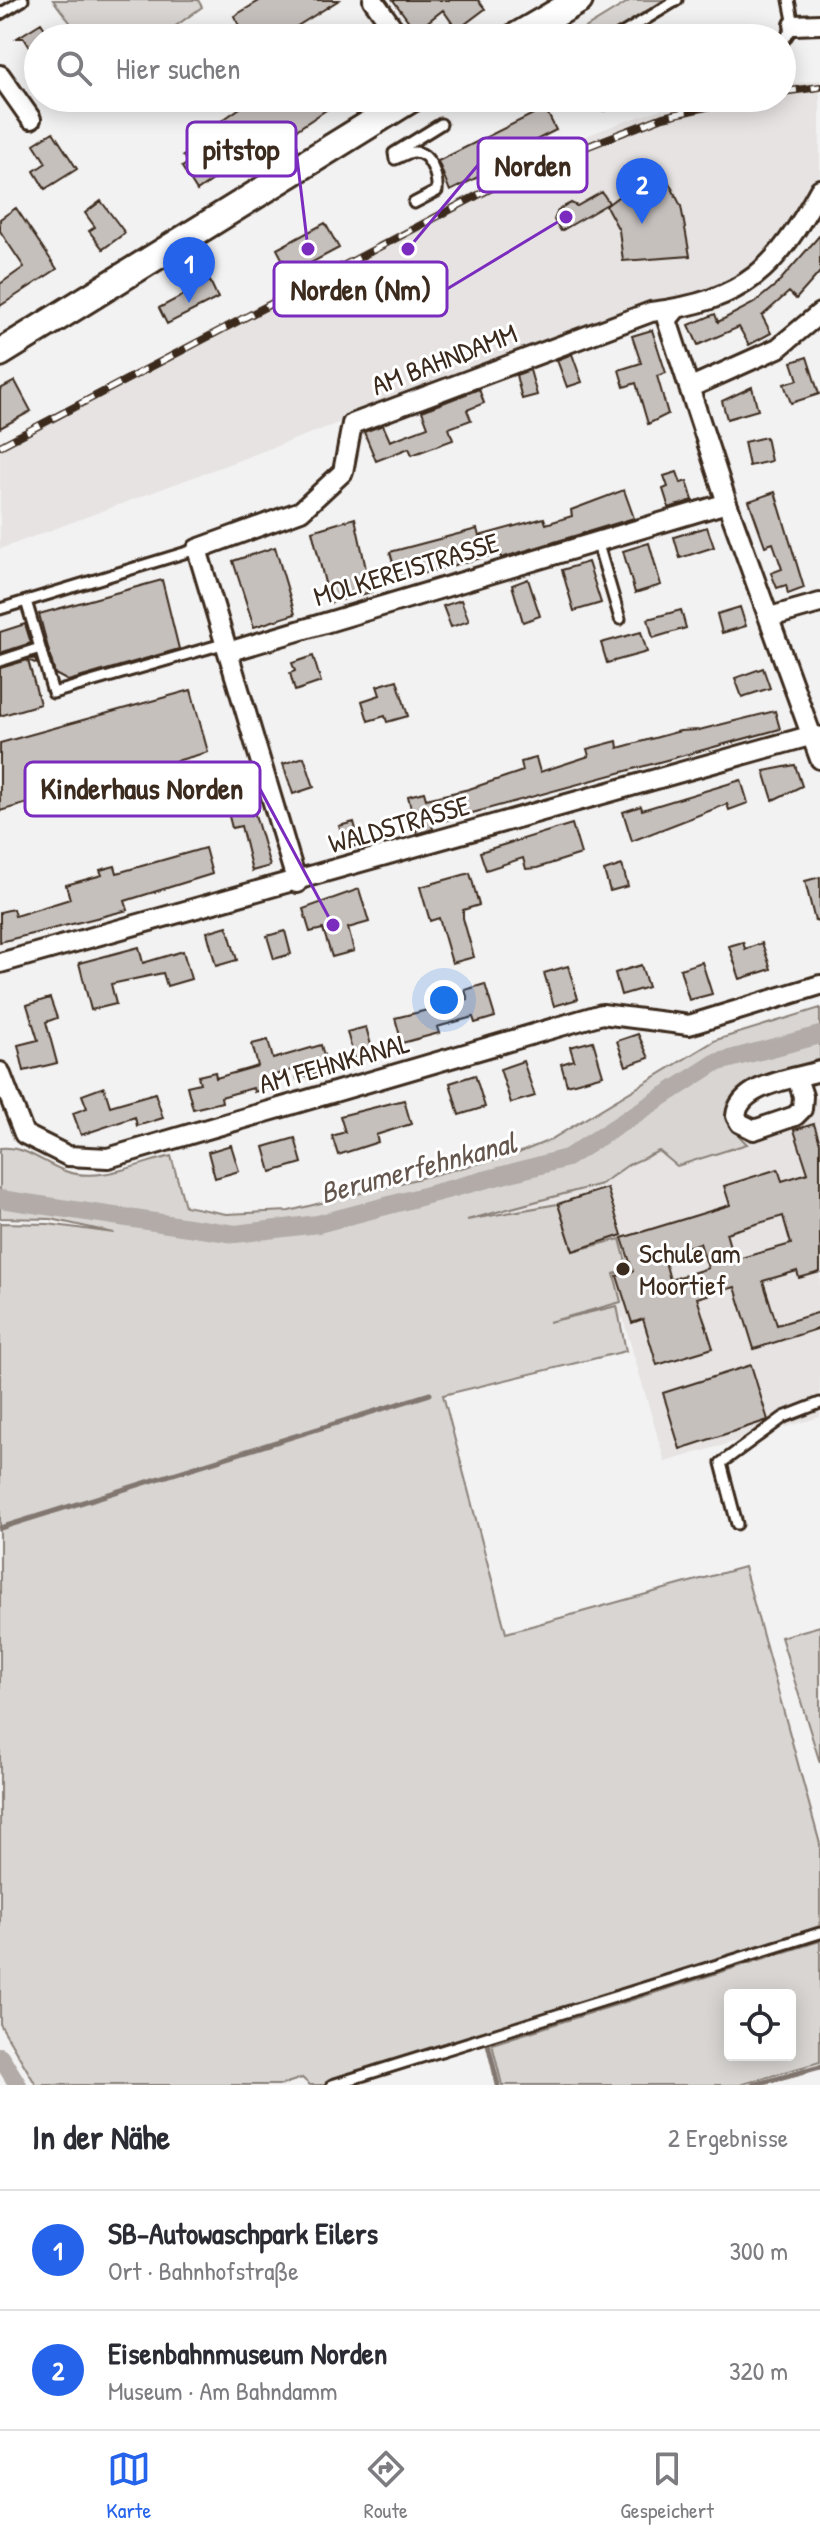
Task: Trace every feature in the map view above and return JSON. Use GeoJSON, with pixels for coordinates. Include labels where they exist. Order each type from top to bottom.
{"type":"FeatureCollection","features":[{"type":"Feature","properties":{"kind":"main road"},"geometry":{"type":"LineString","coordinates":[[540,24],[579,0]]}},
{"type":"Feature","properties":{"kind":"main road"},"geometry":{"type":"LineString","coordinates":[[0,353],[389,112]]}},
{"type":"Feature","properties":{"kind":"street"},"geometry":{"type":"LineString","coordinates":[[373,0],[390,24]]}},
{"type":"Feature","properties":{"kind":"street"},"geometry":{"type":"LineString","coordinates":[[796,25],[820,24]]}},
{"type":"Feature","properties":{"kind":"street"},"geometry":{"type":"LineString","coordinates":[[0,75],[24,109]]}},
{"type":"Feature","properties":{"kind":"street"},"geometry":{"type":"LineString","coordinates":[[26,112],[31,119]]}},
{"type":"Feature","properties":{"kind":"street","name":"AM BAHNDAMM"},"geometry":{"type":"LineString","coordinates":[[197,549],[301,511],[343,472],[352,424],[651,312],[677,308],[732,289],[761,274],[782,252],[820,189]]}},
{"type":"Feature","properties":{"kind":"street"},"geometry":{"type":"LineString","coordinates":[[677,308],[667,320],[727,503],[817,736],[820,759]]}},
{"type":"Feature","properties":{"kind":"street"},"geometry":{"type":"LineString","coordinates":[[689,388],[778,348],[820,313]]}},
{"type":"Feature","properties":{"kind":"street","name":"MOLKEREISTRASSE"},"geometry":{"type":"LineString","coordinates":[[229,647],[727,503]]}},
{"type":"Feature","properties":{"kind":"street"},"geometry":{"type":"LineString","coordinates":[[197,549],[229,647],[297,883]]}},
{"type":"Feature","properties":{"kind":"street"},"geometry":{"type":"LineString","coordinates":[[770,617],[820,603]]}},
{"type":"Feature","properties":{"kind":"street","name":"WALDSTRASSE"},"geometry":{"type":"LineString","coordinates":[[0,963],[297,883],[817,736]]}},
{"type":"Feature","properties":{"kind":"street","name":"AM FEHNKANAL"},"geometry":{"type":"LineString","coordinates":[[0,1072],[24,1134],[68,1156],[108,1158],[602,1014],[689,1025],[820,985]]}},
{"type":"Feature","properties":{"kind":"street"},"geometry":{"type":"LineString","coordinates":[[797,1078],[820,1071]]}},
{"type":"Feature","properties":{"kind":"lane"},"geometry":{"type":"LineString","coordinates":[[0,14],[23,0]]}},
{"type":"Feature","properties":{"kind":"lane"},"geometry":{"type":"LineString","coordinates":[[638,24],[677,0]]}},
{"type":"Feature","properties":{"kind":"lane"},"geometry":{"type":"LineString","coordinates":[[789,0],[794,24]]}},
{"type":"Feature","properties":{"kind":"lane"},"geometry":{"type":"LineString","coordinates":[[414,203],[437,191],[438,182],[424,155],[414,152],[395,159],[394,153],[441,124]]}},
{"type":"Feature","properties":{"kind":"lane"},"geometry":{"type":"LineString","coordinates":[[597,541],[620,619]]}},
{"type":"Feature","properties":{"kind":"lane"},"geometry":{"type":"LineString","coordinates":[[0,609],[197,549]]}},
{"type":"Feature","properties":{"kind":"lane"},"geometry":{"type":"LineString","coordinates":[[26,601],[53,693],[229,647]]}},
{"type":"Feature","properties":{"kind":"lane"},"geometry":{"type":"LineString","coordinates":[[0,661],[40,648]]}},
{"type":"Feature","properties":{"kind":"lane"},"geometry":{"type":"LineString","coordinates":[[737,1524],[721,1463],[784,1417],[820,1403]]}},
{"type":"Feature","properties":{"kind":"lane"},"geometry":{"type":"LineString","coordinates":[[332,2085],[820,1933]]}},
{"type":"Feature","properties":{"kind":"shaded area"},"geometry":{"type":"Polygon","coordinates":[[[53,0],[198,0],[202,7],[178,24],[71,24],[53,0]]]}},
{"type":"Feature","properties":{"kind":"shaded area"},"geometry":{"type":"Polygon","coordinates":[[[631,0],[668,0],[629,24],[592,24],[631,0]]]}},
{"type":"Feature","properties":{"kind":"shaded area"},"geometry":{"type":"Polygon","coordinates":[[[820,80],[820,177],[799,217],[752,271],[712,289],[637,312],[0,549],[0,442],[565,143],[652,112],[796,112],[796,83],[820,80]]]}},
{"type":"Feature","properties":{"kind":"shaded area"},"geometry":{"type":"Polygon","coordinates":[[[820,1008],[820,1060],[766,1079],[736,1099],[730,1111],[733,1127],[747,1144],[677,1166],[659,1151],[628,1165],[601,1184],[467,1220],[558,1204],[573,1251],[620,1239],[628,1269],[614,1274],[621,1302],[549,1322],[617,1306],[626,1351],[443,1395],[506,1633],[744,1567],[820,1844],[820,1933],[332,2085],[310,2085],[302,2078],[281,2085],[36,2085],[0,2024],[0,1223],[48,1224],[114,1233],[51,1219],[0,1218],[0,1148],[17,1149],[65,1171],[91,1175],[171,1156],[185,1206],[226,1214],[289,1211],[516,1154],[550,1140],[716,1040],[820,1008]]]}},
{"type":"Feature","properties":{"kind":"shaded area","name":"Schule am Moortief"},"geometry":{"type":"Polygon","coordinates":[[[820,1097],[820,1417],[665,1462],[623,1318],[450,1375],[414,1220],[820,1097]]]}},
{"type":"Feature","properties":{"kind":"shaded area"},"geometry":{"type":"Polygon","coordinates":[[[820,1626],[820,1763],[781,1637],[820,1626]]]}},
{"type":"Feature","properties":{"kind":"shaded area"},"geometry":{"type":"Polygon","coordinates":[[[820,1941],[820,2062],[740,2085],[502,2085],[492,2044],[820,1941]]]}},
{"type":"Feature","properties":{"kind":"building"},"geometry":{"type":"Polygon","coordinates":[[[261,0],[339,0],[300,24],[238,24],[234,16],[261,0]]]}},
{"type":"Feature","properties":{"kind":"building"},"geometry":{"type":"Polygon","coordinates":[[[393,0],[478,0],[485,9],[465,24],[453,24],[443,10],[425,24],[411,24],[393,0]]]}},
{"type":"Feature","properties":{"kind":"building"},"geometry":{"type":"Polygon","coordinates":[[[234,112],[323,112],[259,155],[256,150],[197,191],[182,167],[188,163],[183,156],[208,139],[204,133],[234,112]]]}},
{"type":"Feature","properties":{"kind":"building"},"geometry":{"type":"Polygon","coordinates":[[[537,112],[547,112],[556,130],[487,165],[490,171],[450,191],[438,161],[537,112]]]}},
{"type":"Feature","properties":{"kind":"building"},"geometry":{"type":"Polygon","coordinates":[[[53,132],[77,169],[45,189],[34,171],[46,163],[34,144],[53,132]]]}},
{"type":"Feature","properties":{"kind":"building"},"geometry":{"type":"Polygon","coordinates":[[[660,165],[681,206],[690,256],[623,261],[619,230],[606,206],[660,165]]]}},
{"type":"Feature","properties":{"kind":"building"},"geometry":{"type":"Polygon","coordinates":[[[602,192],[609,203],[561,231],[554,220],[558,210],[571,203],[577,206],[602,192]]]}},
{"type":"Feature","properties":{"kind":"building"},"geometry":{"type":"Polygon","coordinates":[[[101,201],[125,233],[103,249],[89,231],[95,227],[85,213],[101,201]]]}},
{"type":"Feature","properties":{"kind":"building"},"geometry":{"type":"Polygon","coordinates":[[[16,208],[57,269],[0,306],[0,284],[24,267],[0,231],[0,219],[16,208]]]}},
{"type":"Feature","properties":{"kind":"building"},"geometry":{"type":"Polygon","coordinates":[[[325,223],[339,248],[290,274],[277,249],[325,223]]]}},
{"type":"Feature","properties":{"kind":"building"},"geometry":{"type":"Polygon","coordinates":[[[820,235],[820,272],[796,299],[789,292],[762,316],[771,333],[749,345],[739,327],[698,345],[689,325],[715,314],[718,322],[754,303],[777,284],[820,235]]]}},
{"type":"Feature","properties":{"kind":"building"},"geometry":{"type":"Polygon","coordinates":[[[210,281],[218,298],[167,324],[159,308],[210,281]]]}},
{"type":"Feature","properties":{"kind":"building"},"geometry":{"type":"Polygon","coordinates":[[[652,330],[666,373],[657,376],[668,414],[648,424],[636,383],[624,387],[619,370],[641,363],[632,336],[652,330]]]}},
{"type":"Feature","properties":{"kind":"building"},"geometry":{"type":"Polygon","coordinates":[[[572,354],[582,382],[567,387],[557,360],[572,354]]]}},
{"type":"Feature","properties":{"kind":"building"},"geometry":{"type":"Polygon","coordinates":[[[807,357],[819,394],[791,403],[784,384],[798,380],[792,362],[807,357]]]}},
{"type":"Feature","properties":{"kind":"building"},"geometry":{"type":"Polygon","coordinates":[[[530,370],[537,395],[522,399],[516,375],[530,370]]]}},
{"type":"Feature","properties":{"kind":"building"},"geometry":{"type":"Polygon","coordinates":[[[15,381],[31,411],[0,428],[0,389],[15,381]]]}},
{"type":"Feature","properties":{"kind":"building"},"geometry":{"type":"Polygon","coordinates":[[[752,387],[758,410],[727,419],[722,401],[752,387]]]}},
{"type":"Feature","properties":{"kind":"building"},"geometry":{"type":"Polygon","coordinates":[[[479,389],[484,403],[467,410],[471,420],[449,428],[453,440],[412,455],[409,448],[376,461],[364,432],[383,425],[390,441],[428,427],[422,411],[479,389]]]}},
{"type":"Feature","properties":{"kind":"building"},"geometry":{"type":"Polygon","coordinates":[[[766,437],[771,461],[749,466],[744,442],[766,437]]]}},
{"type":"Feature","properties":{"kind":"building"},"geometry":{"type":"Polygon","coordinates":[[[677,472],[681,483],[687,481],[693,500],[669,508],[663,489],[668,487],[664,476],[677,472]]]}},
{"type":"Feature","properties":{"kind":"building"},"geometry":{"type":"Polygon","coordinates":[[[624,490],[634,518],[501,558],[500,553],[398,580],[390,552],[477,529],[479,536],[544,518],[546,524],[572,516],[571,510],[624,490]]]}},
{"type":"Feature","properties":{"kind":"building"},"geometry":{"type":"Polygon","coordinates":[[[775,492],[804,588],[788,594],[786,585],[777,588],[771,573],[782,569],[773,543],[765,546],[749,501],[775,492]]]}},
{"type":"Feature","properties":{"kind":"building"},"geometry":{"type":"Polygon","coordinates":[[[355,518],[371,592],[330,603],[312,531],[355,518]]]}},
{"type":"Feature","properties":{"kind":"building"},"geometry":{"type":"Polygon","coordinates":[[[707,527],[714,547],[680,558],[674,537],[707,527]]]}},
{"type":"Feature","properties":{"kind":"building"},"geometry":{"type":"Polygon","coordinates":[[[649,543],[661,585],[635,593],[623,551],[649,543]]]}},
{"type":"Feature","properties":{"kind":"building"},"geometry":{"type":"Polygon","coordinates":[[[275,547],[295,614],[254,627],[233,561],[275,547]]]}},
{"type":"Feature","properties":{"kind":"building"},"geometry":{"type":"Polygon","coordinates":[[[588,562],[601,603],[574,611],[562,570],[588,562]]]}},
{"type":"Feature","properties":{"kind":"building"},"geometry":{"type":"Polygon","coordinates":[[[528,579],[540,616],[523,622],[512,585],[528,579]]]}},
{"type":"Feature","properties":{"kind":"building"},"geometry":{"type":"Polygon","coordinates":[[[162,580],[179,649],[68,681],[55,674],[39,614],[162,580]]]}},
{"type":"Feature","properties":{"kind":"building"},"geometry":{"type":"Polygon","coordinates":[[[461,600],[469,621],[451,627],[443,606],[461,600]]]}},
{"type":"Feature","properties":{"kind":"building"},"geometry":{"type":"Polygon","coordinates":[[[740,607],[746,626],[722,633],[717,614],[740,607]]]}},
{"type":"Feature","properties":{"kind":"building"},"geometry":{"type":"Polygon","coordinates":[[[681,610],[686,628],[653,638],[648,619],[681,610]]]}},
{"type":"Feature","properties":{"kind":"building"},"geometry":{"type":"Polygon","coordinates":[[[25,624],[31,643],[0,653],[0,632],[25,624]]]}},
{"type":"Feature","properties":{"kind":"building"},"geometry":{"type":"Polygon","coordinates":[[[641,632],[647,652],[607,663],[601,643],[641,632]]]}},
{"type":"Feature","properties":{"kind":"building"},"geometry":{"type":"Polygon","coordinates":[[[313,656],[321,682],[295,691],[290,673],[295,671],[292,663],[313,656]]]}},
{"type":"Feature","properties":{"kind":"building"},"geometry":{"type":"Polygon","coordinates":[[[28,660],[40,704],[0,716],[0,668],[28,660]]]}},
{"type":"Feature","properties":{"kind":"building"},"geometry":{"type":"Polygon","coordinates":[[[763,668],[770,688],[742,697],[735,678],[763,668]]]}},
{"type":"Feature","properties":{"kind":"building"},"geometry":{"type":"Polygon","coordinates":[[[397,680],[408,716],[387,722],[385,716],[368,721],[362,701],[380,695],[377,686],[397,680]]]}},
{"type":"Feature","properties":{"kind":"building"},"geometry":{"type":"Polygon","coordinates":[[[191,690],[208,752],[0,811],[0,743],[191,690]]]}},
{"type":"Feature","properties":{"kind":"building"},"geometry":{"type":"Polygon","coordinates":[[[775,711],[780,729],[432,824],[433,829],[417,834],[408,796],[424,792],[426,799],[469,789],[523,771],[521,762],[536,758],[540,772],[589,756],[587,749],[617,741],[618,748],[775,711]]]}},
{"type":"Feature","properties":{"kind":"building"},"geometry":{"type":"Polygon","coordinates":[[[304,757],[314,787],[293,794],[283,764],[304,757]]]}},
{"type":"Feature","properties":{"kind":"building"},"geometry":{"type":"Polygon","coordinates":[[[795,765],[802,786],[773,800],[764,771],[795,765]]]}},
{"type":"Feature","properties":{"kind":"building"},"geometry":{"type":"Polygon","coordinates":[[[741,780],[748,803],[729,810],[727,804],[632,841],[623,812],[641,806],[642,810],[741,780]]]}},
{"type":"Feature","properties":{"kind":"building"},"geometry":{"type":"Polygon","coordinates":[[[247,787],[270,866],[252,871],[241,826],[232,828],[223,793],[247,787]]]}},
{"type":"Feature","properties":{"kind":"building"},"geometry":{"type":"Polygon","coordinates":[[[354,822],[360,844],[346,849],[339,826],[354,822]]]}},
{"type":"Feature","properties":{"kind":"building"},"geometry":{"type":"Polygon","coordinates":[[[572,824],[581,854],[537,868],[526,869],[523,858],[486,870],[480,852],[572,824]]]}},
{"type":"Feature","properties":{"kind":"building"},"geometry":{"type":"Polygon","coordinates":[[[205,848],[212,874],[125,901],[128,910],[0,942],[0,912],[13,909],[15,916],[70,899],[66,885],[102,875],[100,870],[115,866],[117,873],[205,848]]]}},
{"type":"Feature","properties":{"kind":"building"},"geometry":{"type":"Polygon","coordinates":[[[622,865],[628,886],[610,891],[604,871],[622,865]]]}},
{"type":"Feature","properties":{"kind":"building"},"geometry":{"type":"Polygon","coordinates":[[[470,873],[479,905],[463,910],[463,918],[474,957],[452,963],[439,918],[430,921],[420,887],[470,873]]]}},
{"type":"Feature","properties":{"kind":"building"},"geometry":{"type":"Polygon","coordinates":[[[820,877],[820,920],[815,921],[805,881],[820,877]]]}},
{"type":"Feature","properties":{"kind":"building"},"geometry":{"type":"Polygon","coordinates":[[[359,889],[369,922],[348,928],[354,951],[332,957],[323,929],[310,932],[303,909],[359,889]]]}},
{"type":"Feature","properties":{"kind":"building"},"geometry":{"type":"Polygon","coordinates":[[[227,926],[237,960],[216,966],[207,932],[227,926]]]}},
{"type":"Feature","properties":{"kind":"building"},"geometry":{"type":"Polygon","coordinates":[[[285,931],[291,954],[274,959],[267,936],[285,931]]]}},
{"type":"Feature","properties":{"kind":"building"},"geometry":{"type":"Polygon","coordinates":[[[743,942],[745,949],[762,943],[771,969],[740,979],[729,946],[743,942]]]}},
{"type":"Feature","properties":{"kind":"building"},"geometry":{"type":"Polygon","coordinates":[[[139,947],[143,963],[183,951],[191,979],[167,986],[163,973],[111,984],[116,1004],[91,1010],[79,963],[139,947]]]}},
{"type":"Feature","properties":{"kind":"building"},"geometry":{"type":"Polygon","coordinates":[[[702,962],[712,994],[689,1000],[680,969],[702,962]]]}},
{"type":"Feature","properties":{"kind":"building"},"geometry":{"type":"Polygon","coordinates":[[[641,965],[648,987],[621,995],[615,973],[641,965]]]}},
{"type":"Feature","properties":{"kind":"building"},"geometry":{"type":"Polygon","coordinates":[[[568,966],[578,999],[554,1006],[544,973],[568,966]]]}},
{"type":"Feature","properties":{"kind":"building"},"geometry":{"type":"Polygon","coordinates":[[[485,984],[495,1017],[475,1023],[473,1017],[437,1027],[439,1033],[402,1043],[395,1018],[468,1000],[465,990],[485,984]]]}},
{"type":"Feature","properties":{"kind":"building"},"geometry":{"type":"Polygon","coordinates":[[[50,998],[57,1018],[46,1022],[57,1063],[24,1071],[18,1045],[38,1040],[27,1005],[50,998]]]}},
{"type":"Feature","properties":{"kind":"building"},"geometry":{"type":"Polygon","coordinates":[[[366,1027],[374,1056],[355,1061],[347,1032],[366,1027]]]}},
{"type":"Feature","properties":{"kind":"building"},"geometry":{"type":"Polygon","coordinates":[[[638,1034],[649,1058],[626,1066],[617,1041],[638,1034]]]}},
{"type":"Feature","properties":{"kind":"building"},"geometry":{"type":"Polygon","coordinates":[[[268,1040],[273,1059],[321,1045],[328,1070],[297,1079],[295,1069],[265,1078],[267,1088],[254,1092],[253,1088],[221,1097],[222,1102],[193,1109],[187,1086],[200,1083],[198,1076],[215,1072],[216,1078],[258,1066],[252,1044],[268,1040]]]}},
{"type":"Feature","properties":{"kind":"building"},"geometry":{"type":"Polygon","coordinates":[[[593,1041],[603,1075],[567,1085],[561,1064],[574,1060],[570,1047],[593,1041]]]}},
{"type":"Feature","properties":{"kind":"building"},"geometry":{"type":"Polygon","coordinates":[[[523,1061],[535,1096],[511,1103],[500,1069],[523,1061]]]}},
{"type":"Feature","properties":{"kind":"building"},"geometry":{"type":"Polygon","coordinates":[[[475,1075],[485,1107],[459,1115],[450,1083],[475,1075]]]}},
{"type":"Feature","properties":{"kind":"building"},"geometry":{"type":"Polygon","coordinates":[[[104,1087],[110,1106],[155,1093],[163,1118],[137,1126],[135,1117],[81,1135],[73,1113],[87,1108],[82,1095],[104,1087]]]}},
{"type":"Feature","properties":{"kind":"building"},"geometry":{"type":"Polygon","coordinates":[[[404,1100],[411,1124],[376,1135],[378,1142],[338,1155],[332,1136],[345,1132],[340,1116],[404,1100]]]}},
{"type":"Feature","properties":{"kind":"building","name":"Schule am Moortief"},"geometry":{"type":"Polygon","coordinates":[[[814,1124],[820,1143],[820,1272],[799,1278],[797,1271],[763,1281],[777,1325],[820,1312],[820,1328],[754,1349],[735,1287],[697,1298],[713,1348],[657,1365],[643,1319],[632,1323],[617,1276],[633,1271],[622,1238],[730,1205],[724,1186],[778,1169],[782,1181],[808,1173],[794,1130],[814,1124]],[[783,1216],[726,1233],[734,1260],[791,1244],[783,1216]],[[700,1243],[663,1254],[670,1280],[708,1268],[700,1243]]]}},
{"type":"Feature","properties":{"kind":"building"},"geometry":{"type":"Polygon","coordinates":[[[295,1138],[302,1163],[271,1172],[264,1147],[295,1138]]]}},
{"type":"Feature","properties":{"kind":"building"},"geometry":{"type":"Polygon","coordinates":[[[231,1145],[239,1171],[215,1178],[208,1152],[231,1145]]]}},
{"type":"Feature","properties":{"kind":"building"},"geometry":{"type":"Polygon","coordinates":[[[607,1188],[622,1235],[573,1251],[558,1204],[607,1188]]]}},
{"type":"Feature","properties":{"kind":"building"},"geometry":{"type":"Polygon","coordinates":[[[751,1365],[768,1420],[680,1449],[663,1393],[751,1365]]]}},
{"type":"Feature","properties":{"kind":"waterway","name":"Berumerfehnkanal"},"geometry":{"type":"LineString","coordinates":[[0,1199],[235,1234],[318,1224],[567,1158],[715,1063],[820,1035]]}},
{"type":"Feature","properties":{"kind":"waterway"},"geometry":{"type":"LineString","coordinates":[[0,1528],[430,1394]]}},
{"type":"Feature","properties":{"kind":"waterway"},"geometry":{"type":"LineString","coordinates":[[488,2044],[498,2085]]}},
{"type":"Feature","properties":{"kind":"waterway"},"geometry":{"type":"LineString","coordinates":[[0,2056],[18,2085]]}},
{"type":"Feature","properties":{"kind":"waterway"},"geometry":{"type":"LineString","coordinates":[[753,2085],[820,2067]]}},
{"type":"Feature","properties":{"kind":"railway"},"geometry":{"type":"LineString","coordinates":[[796,90],[820,87]]}},
{"type":"Feature","properties":{"kind":"railway"},"geometry":{"type":"LineString","coordinates":[[0,446],[524,171],[663,117],[685,112]]}},
{"type":"Feature","properties":{"kind":"place","name":"Norden (Nm)"},"geometry":{"type":"Point","coordinates":[566,217]}},
{"type":"Feature","properties":{"kind":"place","name":"Eisenbahnmuseum Norden"},"geometry":{"type":"Point","coordinates":[642,224]}},
{"type":"Feature","properties":{"kind":"place","name":"pitstop"},"geometry":{"type":"Point","coordinates":[308,249]}},
{"type":"Feature","properties":{"kind":"place","name":"Norden"},"geometry":{"type":"Point","coordinates":[408,249]}},
{"type":"Feature","properties":{"kind":"place","name":"SB-Autowaschpark Eilers"},"geometry":{"type":"Point","coordinates":[189,303]}},
{"type":"Feature","properties":{"kind":"place","name":"Kinderhaus Norden"},"geometry":{"type":"Point","coordinates":[333,925]}},
{"type":"Feature","properties":{"kind":"place","name":"Schule am Moortief"},"geometry":{"type":"Point","coordinates":[623,1269]}}]}
